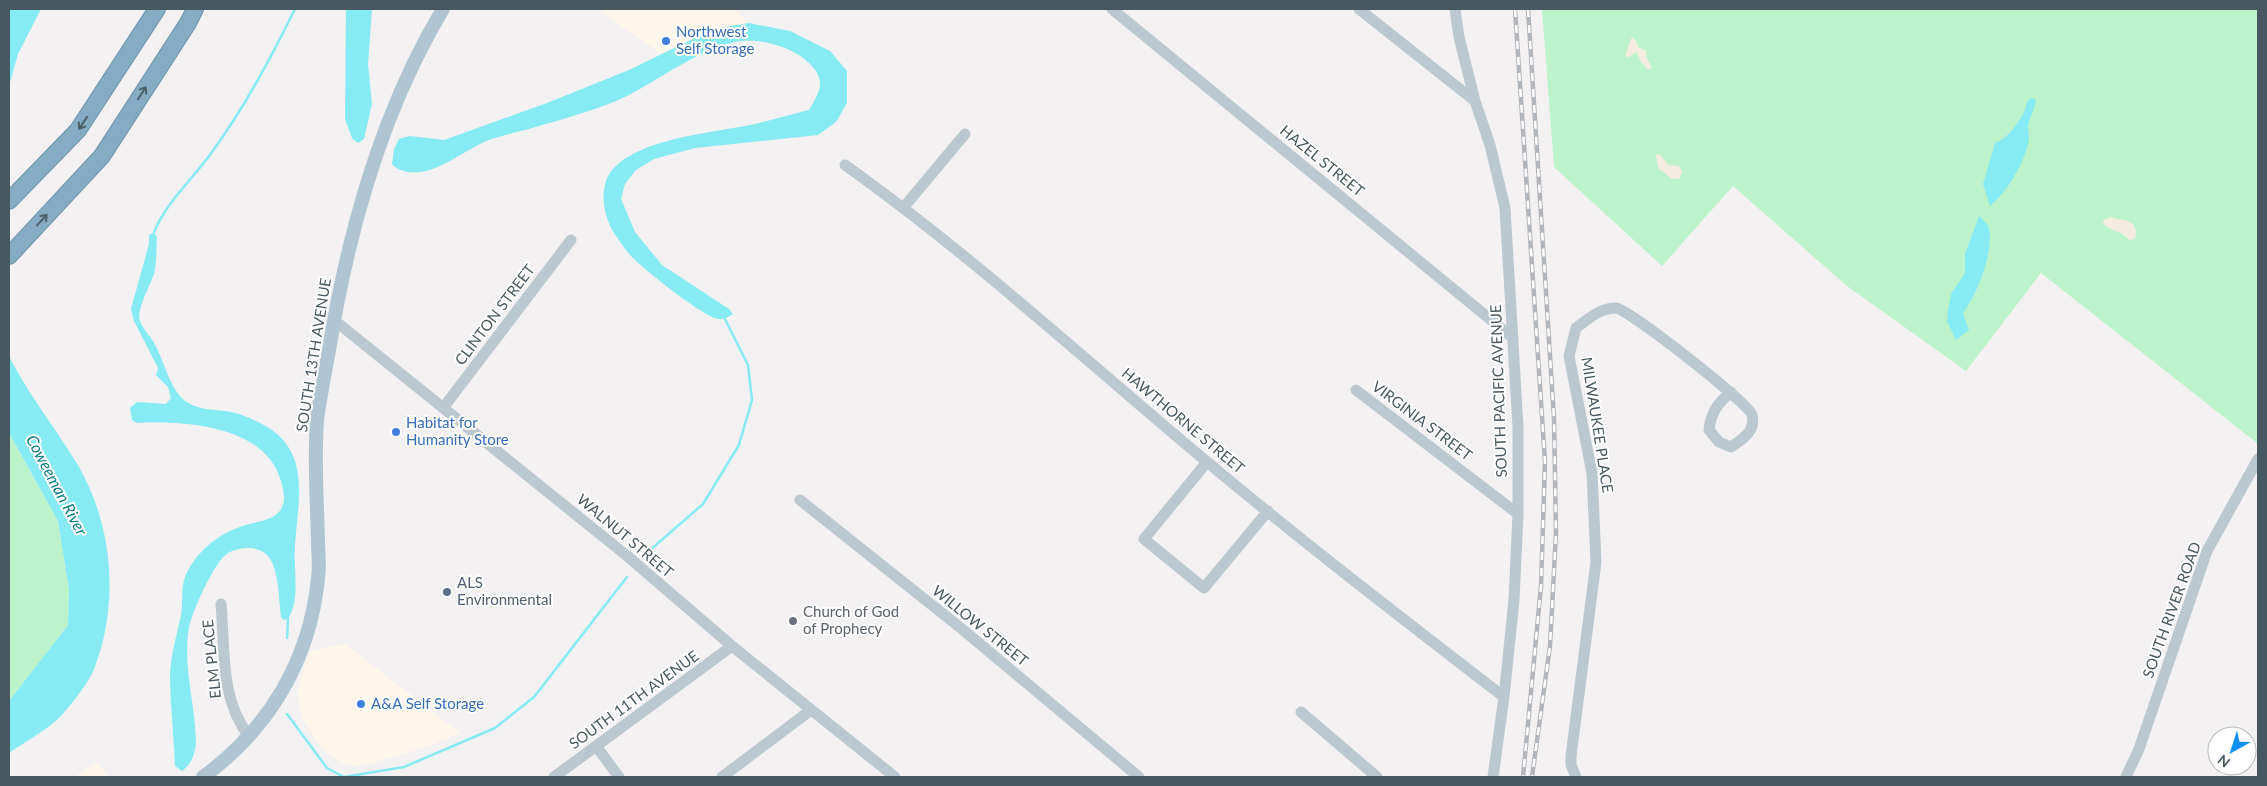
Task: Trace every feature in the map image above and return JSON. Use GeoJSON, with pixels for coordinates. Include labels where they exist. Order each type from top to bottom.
{"type":"FeatureCollection","features":[{"type":"Feature","properties":{"kind":"highway"},"geometry":{"type":"LineString","coordinates":[[9,202],[78,130],[157,9]]}},
{"type":"Feature","properties":{"kind":"highway"},"geometry":{"type":"LineString","coordinates":[[9,256],[102,156],[188,23],[195,9]]}},
{"type":"Feature","properties":{"kind":"main road","name":"SOUTH 13TH AVENUE"},"geometry":{"type":"LineString","coordinates":[[203,777],[221,764],[262,723],[288,684],[308,634],[318,578],[317,421],[334,320],[359,211],[387,123],[409,72],[443,9]]}},
{"type":"Feature","properties":{"kind":"street","name":"HAZEL STREET"},"geometry":{"type":"LineString","coordinates":[[1112,9],[1513,338]]}},
{"type":"Feature","properties":{"kind":"street"},"geometry":{"type":"LineString","coordinates":[[1360,9],[1474,101]]}},
{"type":"Feature","properties":{"kind":"street","name":"SOUTH PACIFIC AVENUE"},"geometry":{"type":"LineString","coordinates":[[1455,9],[1459,37],[1474,101],[1490,144],[1505,208],[1518,427],[1518,514],[1514,600],[1493,777]]}},
{"type":"Feature","properties":{"kind":"street"},"geometry":{"type":"LineString","coordinates":[[904,207],[965,134]]}},
{"type":"Feature","properties":{"kind":"street","name":"HAWTHORNE STREET"},"geometry":{"type":"LineString","coordinates":[[845,165],[904,207],[1207,462],[1426,638],[1504,697]]}},
{"type":"Feature","properties":{"kind":"street","name":"CLINTON STREET"},"geometry":{"type":"LineString","coordinates":[[443,408],[571,240]]}},
{"type":"Feature","properties":{"kind":"street","name":"MILWAUKEE PLACE"},"geometry":{"type":"LineString","coordinates":[[1575,775],[1571,756],[1596,562],[1592,473],[1569,356],[1576,328],[1598,312],[1617,308],[1635,318],[1732,392]]}},
{"type":"Feature","properties":{"kind":"street","name":"WALNUT STREET"},"geometry":{"type":"LineString","coordinates":[[334,320],[626,555],[732,646],[893,777]]}},
{"type":"Feature","properties":{"kind":"street","name":"VIRGINIA STREET"},"geometry":{"type":"LineString","coordinates":[[1356,390],[1518,514]]}},
{"type":"Feature","properties":{"kind":"street"},"geometry":{"type":"LineString","coordinates":[[1732,392],[1752,413],[1753,426],[1745,438],[1731,447],[1719,442],[1709,430],[1710,417],[1719,402],[1732,392]]}},
{"type":"Feature","properties":{"kind":"street","name":"SOUTH RIVER ROAD"},"geometry":{"type":"LineString","coordinates":[[2126,777],[2139,749],[2207,551],[2258,459]]}},
{"type":"Feature","properties":{"kind":"street"},"geometry":{"type":"LineString","coordinates":[[1207,462],[1144,540],[1204,588],[1268,510]]}},
{"type":"Feature","properties":{"kind":"street","name":"WILLOW STREET"},"geometry":{"type":"LineString","coordinates":[[800,500],[960,628],[1138,777]]}},
{"type":"Feature","properties":{"kind":"street","name":"ELM PLACE"},"geometry":{"type":"LineString","coordinates":[[221,604],[227,683],[232,708],[240,725],[249,736]]}},
{"type":"Feature","properties":{"kind":"street","name":"SOUTH 11TH AVENUE"},"geometry":{"type":"LineString","coordinates":[[554,777],[732,646]]}},
{"type":"Feature","properties":{"kind":"street"},"geometry":{"type":"LineString","coordinates":[[722,777],[811,710]]}},
{"type":"Feature","properties":{"kind":"street"},"geometry":{"type":"LineString","coordinates":[[1301,712],[1377,777]]}},
{"type":"Feature","properties":{"kind":"street"},"geometry":{"type":"LineString","coordinates":[[596,746],[619,777]]}},
{"type":"Feature","properties":{"kind":"shaded area","name":"Northwest Self Storage"},"geometry":{"type":"Polygon","coordinates":[[[598,9],[735,9],[749,23],[713,29],[661,54],[598,9]]]}},
{"type":"Feature","properties":{"kind":"shaded area","name":"A&A Self Storage"},"geometry":{"type":"Polygon","coordinates":[[[345,644],[460,733],[428,746],[373,763],[356,766],[341,762],[328,754],[315,739],[302,717],[297,691],[310,651],[345,644]]]}},
{"type":"Feature","properties":{"kind":"shaded area"},"geometry":{"type":"Polygon","coordinates":[[[97,762],[108,777],[74,777],[97,762]]]}},
{"type":"Feature","properties":{"kind":"green space"},"geometry":{"type":"Polygon","coordinates":[[[1542,9],[2258,9],[2258,442],[2041,273],[1966,371],[1847,286],[1733,186],[1662,266],[1554,167],[1542,9]]]}},
{"type":"Feature","properties":{"kind":"green space"},"geometry":{"type":"Polygon","coordinates":[[[9,433],[58,521],[69,590],[68,625],[9,701],[9,433]]]}},
{"type":"Feature","properties":{"kind":"sand"},"geometry":{"type":"Polygon","coordinates":[[[1632,37],[1638,47],[1646,51],[1647,59],[1652,68],[1647,69],[1641,62],[1637,52],[1629,57],[1625,56],[1632,37]]]}},
{"type":"Feature","properties":{"kind":"sand"},"geometry":{"type":"Polygon","coordinates":[[[1659,154],[1669,165],[1679,166],[1682,171],[1679,179],[1672,179],[1658,168],[1656,155],[1659,154]]]}},
{"type":"Feature","properties":{"kind":"sand"},"geometry":{"type":"Polygon","coordinates":[[[2110,217],[2133,224],[2136,232],[2135,239],[2129,240],[2123,234],[2106,226],[2103,223],[2104,220],[2110,217]]]}},
{"type":"Feature","properties":{"kind":"water"},"geometry":{"type":"Polygon","coordinates":[[[9,9],[41,9],[18,54],[9,86],[9,9]]]}},
{"type":"Feature","properties":{"kind":"water"},"geometry":{"type":"Polygon","coordinates":[[[346,9],[372,9],[368,64],[372,104],[364,139],[358,143],[352,138],[345,119],[346,9]]]}},
{"type":"Feature","properties":{"kind":"water"},"geometry":{"type":"Polygon","coordinates":[[[749,23],[790,31],[830,51],[847,71],[847,103],[836,122],[818,135],[695,148],[654,159],[636,170],[625,184],[621,199],[635,232],[662,265],[729,309],[733,314],[726,318],[719,319],[700,310],[646,270],[630,255],[614,233],[609,222],[604,204],[605,185],[613,170],[627,158],[645,148],[667,141],[750,125],[809,110],[819,92],[820,81],[818,75],[809,63],[787,49],[760,41],[742,41],[727,44],[697,56],[623,98],[575,115],[489,140],[438,167],[420,172],[412,172],[401,170],[392,164],[394,149],[399,139],[410,136],[444,140],[547,103],[629,70],[713,29],[749,23]]]}},
{"type":"Feature","properties":{"kind":"water"},"geometry":{"type":"Polygon","coordinates":[[[2031,98],[2036,100],[2028,127],[2029,139],[2024,156],[2009,185],[1990,206],[1983,184],[1995,143],[2008,135],[2031,98]]]}},
{"type":"Feature","properties":{"kind":"water"},"geometry":{"type":"Polygon","coordinates":[[[1979,216],[1989,228],[1990,238],[1987,261],[1974,296],[1963,313],[1969,330],[1956,340],[1947,321],[1951,294],[1965,273],[1965,254],[1979,216]]]}},
{"type":"Feature","properties":{"kind":"water"},"geometry":{"type":"Polygon","coordinates":[[[154,232],[157,237],[155,270],[139,316],[141,324],[158,350],[174,388],[189,404],[243,415],[262,424],[278,435],[289,447],[295,462],[299,493],[295,554],[296,583],[292,611],[288,619],[284,620],[281,617],[278,584],[271,560],[264,552],[252,548],[233,551],[222,558],[205,587],[195,610],[189,627],[187,656],[196,744],[192,759],[182,771],[175,766],[170,674],[181,615],[185,577],[195,559],[210,544],[236,528],[275,515],[283,506],[284,498],[281,481],[272,462],[258,448],[241,438],[221,430],[199,426],[178,423],[137,423],[132,420],[130,408],[137,402],[166,404],[171,398],[168,387],[156,375],[158,368],[134,321],[131,309],[149,244],[149,235],[154,232]]]}},
{"type":"Feature","properties":{"kind":"water","name":"Coweeman River"},"geometry":{"type":"Polygon","coordinates":[[[9,356],[24,384],[76,462],[88,486],[98,511],[105,537],[109,564],[109,591],[102,644],[94,669],[88,680],[70,706],[56,721],[9,753],[9,701],[68,625],[69,590],[58,521],[9,433],[9,356]]]}},
{"type":"Feature","properties":{"kind":"waterway"},"geometry":{"type":"LineString","coordinates":[[154,232],[166,210],[205,162],[236,118],[267,64],[295,9]]}},
{"type":"Feature","properties":{"kind":"waterway"},"geometry":{"type":"LineString","coordinates":[[642,557],[703,504],[739,445],[752,400],[748,365],[725,319]]}},
{"type":"Feature","properties":{"kind":"waterway"},"geometry":{"type":"LineString","coordinates":[[287,714],[327,768],[344,777],[404,767],[495,728],[534,697],[627,577]]}},
{"type":"Feature","properties":{"kind":"waterway"},"geometry":{"type":"LineString","coordinates":[[287,638],[288,619]]}},
{"type":"Feature","properties":{"kind":"railway"},"geometry":{"type":"LineString","coordinates":[[1515,9],[1545,462],[1541,586],[1523,777]]}},
{"type":"Feature","properties":{"kind":"railway"},"geometry":{"type":"LineString","coordinates":[[1528,9],[1554,419],[1556,533],[1550,646],[1532,777]]}},
{"type":"Feature","properties":{"kind":"place","name":"Northwest Self Storage"},"geometry":{"type":"Point","coordinates":[666,41]}},
{"type":"Feature","properties":{"kind":"place","name":"Habitat for Humanity Store"},"geometry":{"type":"Point","coordinates":[396,432]}},
{"type":"Feature","properties":{"kind":"place","name":"ALS Environmental"},"geometry":{"type":"Point","coordinates":[447,592]}},
{"type":"Feature","properties":{"kind":"place","name":"Church of God of Prophecy"},"geometry":{"type":"Point","coordinates":[793,621]}},
{"type":"Feature","properties":{"kind":"place","name":"A&A Self Storage"},"geometry":{"type":"Point","coordinates":[361,704]}}]}
